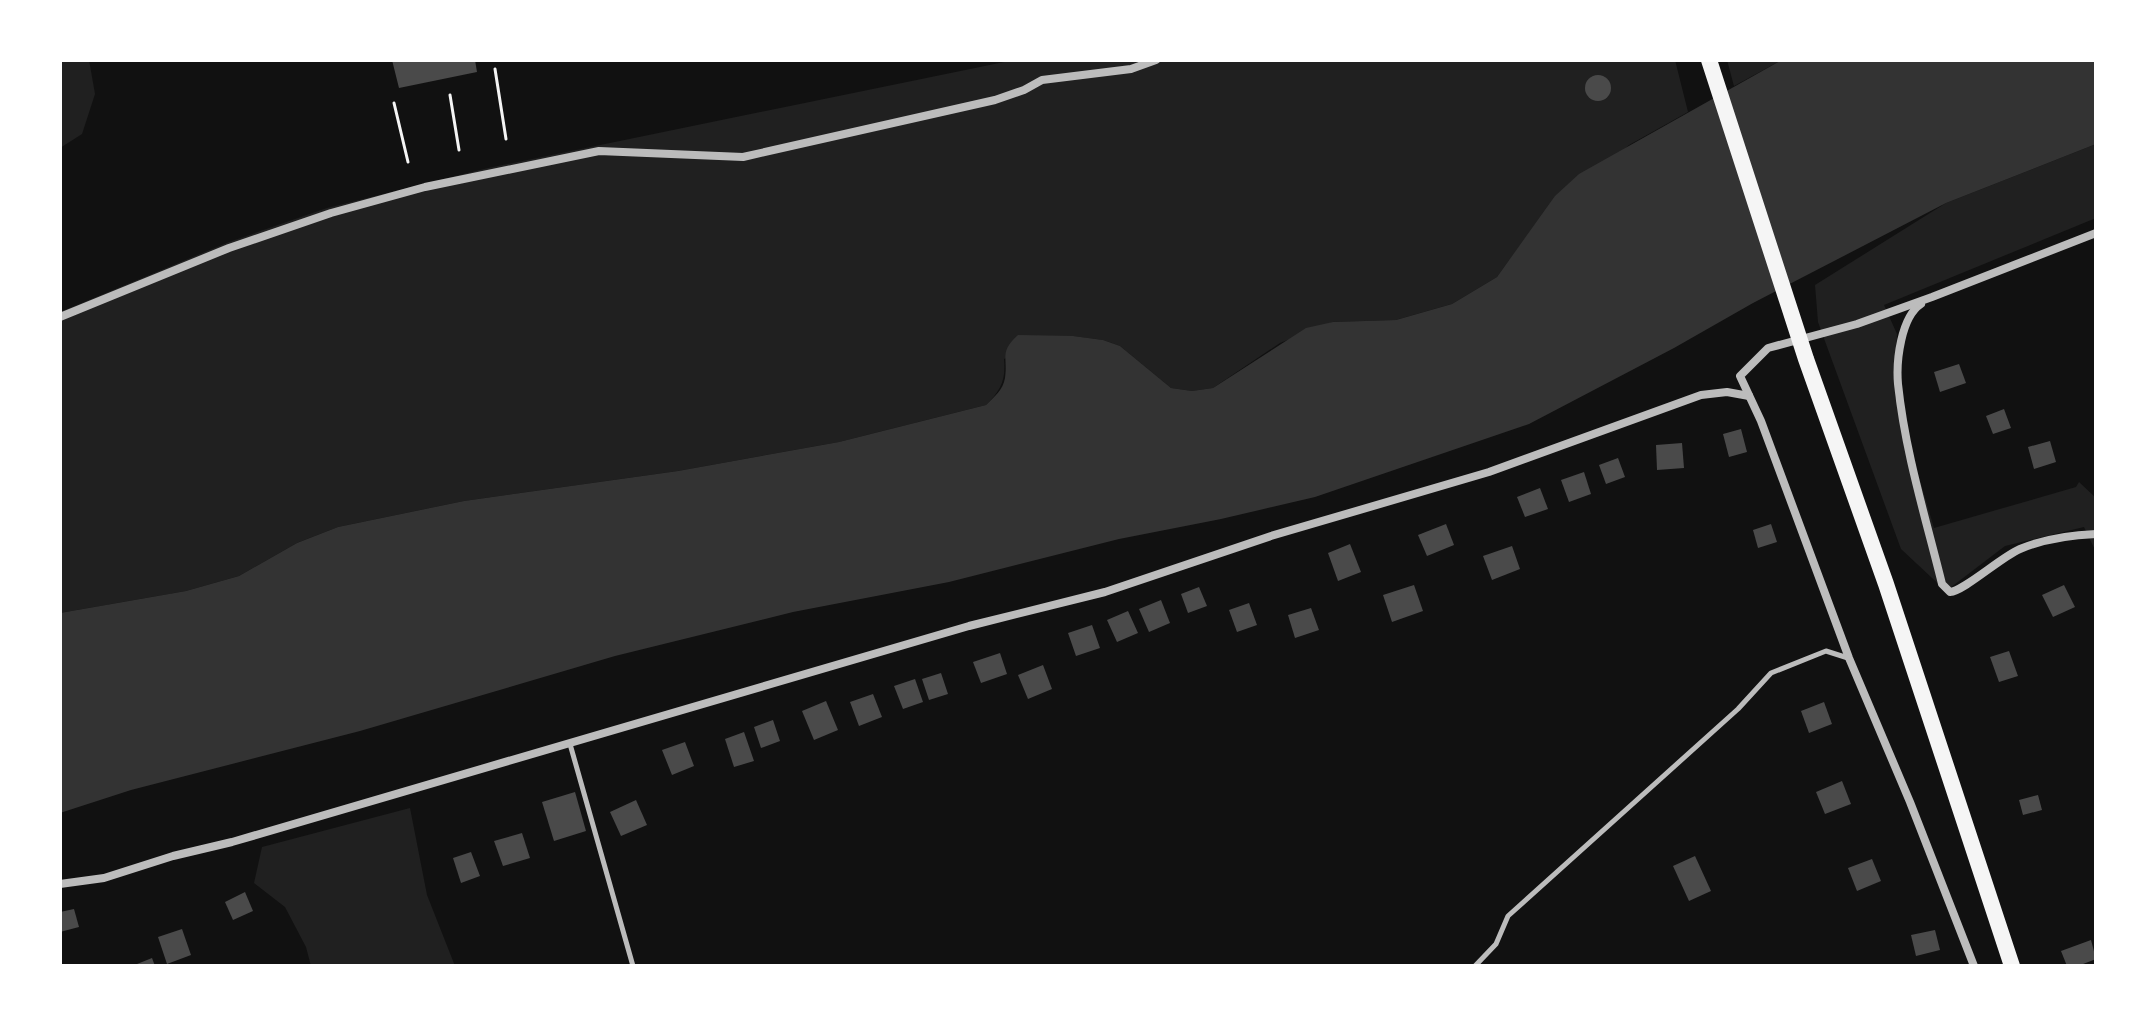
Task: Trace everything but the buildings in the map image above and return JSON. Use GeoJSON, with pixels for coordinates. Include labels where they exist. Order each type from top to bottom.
{"type":"FeatureCollection","features":[{"type":"Feature","properties":{"kind":"main road"},"geometry":{"type":"LineString","coordinates":[[1709,60],[1806,359],[1886,584],[2012,966]]}},
{"type":"Feature","properties":{"kind":"street"},"geometry":{"type":"LineString","coordinates":[[60,317],[229,248],[331,213],[425,187],[599,151],[743,157],[995,100],[1042,80],[1131,69],[1156,60]]}},
{"type":"Feature","properties":{"kind":"street"},"geometry":{"type":"LineString","coordinates":[[1974,966],[1916,816],[1849,658],[1740,376],[1768,348],[1857,324],[2096,233]]}},
{"type":"Feature","properties":{"kind":"street"},"geometry":{"type":"LineString","coordinates":[[1932,297],[1913,310],[1903,329],[1898,381],[1918,491],[1942,584],[1950,592],[1959,591],[1992,565],[2022,548],[2069,535],[2096,534]]}},
{"type":"Feature","properties":{"kind":"street"},"geometry":{"type":"LineString","coordinates":[[60,884],[104,878],[969,626],[1105,592],[1271,536],[1489,472],[1701,395],[1727,392],[1749,396]]}},
{"type":"Feature","properties":{"kind":"lane"},"geometry":{"type":"LineString","coordinates":[[1475,966],[1496,944],[1508,916],[1738,709],[1771,673],[1826,651],[1849,658]]}},
{"type":"Feature","properties":{"kind":"lane"},"geometry":{"type":"LineString","coordinates":[[569,743],[633,966]]}},
{"type":"Feature","properties":{"kind":"path"},"geometry":{"type":"LineString","coordinates":[[495,69],[506,139]]}},
{"type":"Feature","properties":{"kind":"path"},"geometry":{"type":"LineString","coordinates":[[450,95],[459,150]]}},
{"type":"Feature","properties":{"kind":"path"},"geometry":{"type":"LineString","coordinates":[[394,103],[408,162]]}},
{"type":"Feature","properties":{"kind":"shaded area"},"geometry":{"type":"Polygon","coordinates":[[[60,60],[89,60],[95,94],[82,134],[60,148],[60,60]]]}},
{"type":"Feature","properties":{"kind":"shaded area"},"geometry":{"type":"Polygon","coordinates":[[[1014,60],[1675,60],[1688,112],[1629,145],[1519,247],[1497,277],[1452,304],[1396,320],[1333,322],[1280,343],[1213,388],[1192,391],[1171,388],[1120,346],[1103,340],[1072,336],[1004,359],[1001,384],[986,405],[839,442],[678,471],[464,501],[338,527],[297,543],[239,576],[186,591],[60,613],[60,312],[229,242],[327,208],[488,168],[1014,60]]]}},
{"type":"Feature","properties":{"kind":"shaded area"},"geometry":{"type":"Polygon","coordinates":[[[1727,60],[1782,60],[1734,86],[1727,60]]]}},
{"type":"Feature","properties":{"kind":"shaded area"},"geometry":{"type":"Polygon","coordinates":[[[1782,60],[2096,60],[2096,144],[1946,203],[1529,424],[1315,497],[1119,539],[949,582],[793,612],[615,656],[360,731],[131,790],[60,813],[60,613],[186,591],[239,576],[297,543],[338,527],[464,501],[678,471],[839,442],[986,405],[1002,386],[1006,351],[1018,335],[1103,340],[1120,346],[1171,388],[1192,391],[1213,388],[1306,328],[1333,322],[1396,320],[1452,304],[1497,277],[1555,196],[1579,174],[1782,60]]]}},
{"type":"Feature","properties":{"kind":"shaded area"},"geometry":{"type":"Polygon","coordinates":[[[2096,144],[2096,218],[1884,305],[1897,334],[1895,397],[1934,528],[2076,487],[2079,482],[2096,498],[2096,552],[2084,527],[2005,546],[1946,591],[1901,549],[1818,322],[1815,285],[1946,203],[2096,144]]]}},
{"type":"Feature","properties":{"kind":"shaded area"},"geometry":{"type":"Polygon","coordinates":[[[410,808],[427,895],[455,966],[311,966],[306,947],[285,907],[254,883],[262,847],[410,808]]]}}]}
